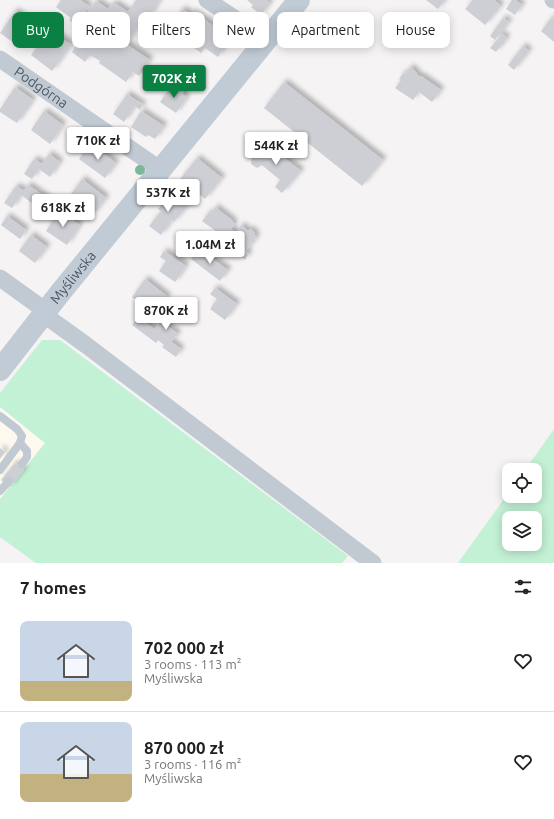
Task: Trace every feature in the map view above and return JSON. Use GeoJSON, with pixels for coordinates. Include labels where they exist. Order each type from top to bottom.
{"type":"FeatureCollection","features":[{"type":"Feature","properties":{"kind":"street"},"geometry":{"type":"LineString","coordinates":[[207,0],[225,12]]}},
{"type":"Feature","properties":{"kind":"street","name":"Myśliwska"},"geometry":{"type":"LineString","coordinates":[[269,38],[299,0]]}},
{"type":"Feature","properties":{"kind":"street","name":"Myśliwska"},"geometry":{"type":"LineString","coordinates":[[0,370],[44,313],[260,48]]}},
{"type":"Feature","properties":{"kind":"street","name":"Podgórna"},"geometry":{"type":"LineString","coordinates":[[0,59],[161,170]]}},
{"type":"Feature","properties":{"kind":"street"},"geometry":{"type":"LineString","coordinates":[[0,278],[373,563]]}},
{"type":"Feature","properties":{"kind":"lane"},"geometry":{"type":"LineString","coordinates":[[0,416],[17,429],[22,436],[20,443],[0,470]]}},
{"type":"Feature","properties":{"kind":"lane"},"geometry":{"type":"LineString","coordinates":[[20,443],[27,451],[27,457],[22,464]]}},
{"type":"Feature","properties":{"kind":"lane"},"geometry":{"type":"LineString","coordinates":[[0,492],[8,481]]}},
{"type":"Feature","properties":{"kind":"shaded area"},"geometry":{"type":"Polygon","coordinates":[[[0,407],[45,443],[0,499],[0,407]]]}},
{"type":"Feature","properties":{"kind":"green space"},"geometry":{"type":"Polygon","coordinates":[[[42,340],[60,340],[348,556],[342,563],[36,563],[0,537],[0,499],[45,443],[0,407],[0,393],[42,340]]]}},
{"type":"Feature","properties":{"kind":"green space"},"geometry":{"type":"Polygon","coordinates":[[[554,429],[554,563],[458,563],[502,502],[502,503],[542,503],[542,463],[530,463],[554,429]]]}},
{"type":"Feature","properties":{"kind":"building"},"geometry":{"type":"Polygon","coordinates":[[[61,0],[80,0],[89,6],[85,12],[72,12],[72,22],[69,20],[71,18],[56,7],[61,0]]]}},
{"type":"Feature","properties":{"kind":"building"},"geometry":{"type":"Polygon","coordinates":[[[136,0],[160,0],[152,12],[138,12],[138,27],[130,38],[130,12],[128,12],[136,0]]]}},
{"type":"Feature","properties":{"kind":"building"},"geometry":{"type":"Polygon","coordinates":[[[247,0],[266,0],[270,3],[263,12],[257,12],[251,7],[253,5],[247,0]]]}},
{"type":"Feature","properties":{"kind":"building"},"geometry":{"type":"Polygon","coordinates":[[[426,0],[445,0],[438,9],[426,0]]]}},
{"type":"Feature","properties":{"kind":"building"},"geometry":{"type":"Polygon","coordinates":[[[473,0],[494,0],[501,6],[485,25],[465,9],[473,0]]]}},
{"type":"Feature","properties":{"kind":"building"},"geometry":{"type":"Polygon","coordinates":[[[512,0],[515,0],[522,5],[515,15],[506,9],[512,0]]]}},
{"type":"Feature","properties":{"kind":"building"},"geometry":{"type":"Polygon","coordinates":[[[96,1],[108,9],[111,5],[116,4],[128,12],[88,12],[96,1]]]}},
{"type":"Feature","properties":{"kind":"building"},"geometry":{"type":"Polygon","coordinates":[[[12,15],[12,42],[0,33],[12,15]]]}},
{"type":"Feature","properties":{"kind":"building"},"geometry":{"type":"Polygon","coordinates":[[[552,17],[554,18],[554,42],[541,31],[552,17]]]}},
{"type":"Feature","properties":{"kind":"building"},"geometry":{"type":"Polygon","coordinates":[[[503,18],[509,22],[495,40],[490,36],[503,18]]]}},
{"type":"Feature","properties":{"kind":"building"},"geometry":{"type":"Polygon","coordinates":[[[205,20],[213,26],[213,48],[224,48],[218,57],[205,48],[205,20]]]}},
{"type":"Feature","properties":{"kind":"building"},"geometry":{"type":"Polygon","coordinates":[[[502,34],[507,38],[496,52],[490,48],[502,34]]]}},
{"type":"Feature","properties":{"kind":"building"},"geometry":{"type":"Polygon","coordinates":[[[64,40],[71,45],[52,71],[31,55],[36,48],[64,48],[64,40]]]}},
{"type":"Feature","properties":{"kind":"building"},"geometry":{"type":"Polygon","coordinates":[[[523,46],[529,51],[514,70],[508,65],[523,46]]]}},
{"type":"Feature","properties":{"kind":"building"},"geometry":{"type":"Polygon","coordinates":[[[130,47],[150,60],[139,76],[133,72],[126,82],[99,63],[100,61],[90,55],[85,62],[72,52],[74,48],[130,48],[130,47]]]}},
{"type":"Feature","properties":{"kind":"building"},"geometry":{"type":"Polygon","coordinates":[[[194,48],[205,48],[201,53],[194,48]]]}},
{"type":"Feature","properties":{"kind":"building"},"geometry":{"type":"Polygon","coordinates":[[[410,67],[417,73],[416,74],[441,90],[432,102],[419,92],[413,100],[395,88],[401,80],[399,79],[403,73],[405,74],[410,67]]]}},
{"type":"Feature","properties":{"kind":"building"},"geometry":{"type":"Polygon","coordinates":[[[284,82],[383,160],[362,186],[264,108],[284,82]]]}},
{"type":"Feature","properties":{"kind":"building"},"geometry":{"type":"Polygon","coordinates":[[[173,84],[184,91],[182,94],[187,97],[176,113],[160,102],[173,84]]]}},
{"type":"Feature","properties":{"kind":"building"},"geometry":{"type":"Polygon","coordinates":[[[15,87],[33,100],[17,123],[0,112],[0,109],[15,87]]]}},
{"type":"Feature","properties":{"kind":"building"},"geometry":{"type":"Polygon","coordinates":[[[127,94],[143,105],[140,110],[135,106],[124,122],[113,114],[127,94]]]}},
{"type":"Feature","properties":{"kind":"building"},"geometry":{"type":"Polygon","coordinates":[[[44,111],[63,125],[50,144],[31,130],[44,111]]]}},
{"type":"Feature","properties":{"kind":"building"},"geometry":{"type":"Polygon","coordinates":[[[141,111],[164,126],[155,139],[148,135],[146,137],[131,127],[141,111]]]}},
{"type":"Feature","properties":{"kind":"building"},"geometry":{"type":"Polygon","coordinates":[[[264,142],[301,171],[282,193],[275,187],[280,180],[262,165],[257,168],[251,164],[252,157],[264,142]]]}},
{"type":"Feature","properties":{"kind":"building"},"geometry":{"type":"Polygon","coordinates":[[[90,144],[116,163],[105,178],[79,159],[90,144]]]}},
{"type":"Feature","properties":{"kind":"building"},"geometry":{"type":"Polygon","coordinates":[[[49,154],[60,162],[50,177],[39,169],[32,179],[24,174],[34,159],[42,164],[49,154]]]}},
{"type":"Feature","properties":{"kind":"building"},"geometry":{"type":"Polygon","coordinates":[[[197,158],[222,178],[205,199],[180,179],[197,158]]]}},
{"type":"Feature","properties":{"kind":"building"},"geometry":{"type":"Polygon","coordinates":[[[82,179],[106,198],[93,215],[69,197],[82,179]]]}},
{"type":"Feature","properties":{"kind":"building"},"geometry":{"type":"Polygon","coordinates":[[[28,185],[51,201],[43,211],[21,195],[12,208],[4,203],[16,186],[24,191],[28,185]]]}},
{"type":"Feature","properties":{"kind":"building"},"geometry":{"type":"Polygon","coordinates":[[[172,193],[188,205],[174,222],[172,220],[161,235],[149,226],[161,211],[158,209],[172,193]]]}},
{"type":"Feature","properties":{"kind":"building"},"geometry":{"type":"Polygon","coordinates":[[[215,207],[233,221],[232,222],[235,224],[231,229],[236,233],[241,225],[248,231],[250,229],[255,233],[254,235],[257,237],[246,251],[249,254],[245,260],[235,252],[240,246],[227,235],[225,238],[202,221],[209,212],[211,214],[215,207]]]}},
{"type":"Feature","properties":{"kind":"building"},"geometry":{"type":"Polygon","coordinates":[[[59,211],[80,225],[67,245],[46,231],[59,211]]]}},
{"type":"Feature","properties":{"kind":"building"},"geometry":{"type":"Polygon","coordinates":[[[7,216],[26,230],[20,239],[1,225],[7,216]]]}},
{"type":"Feature","properties":{"kind":"building"},"geometry":{"type":"Polygon","coordinates":[[[31,235],[47,247],[35,263],[19,251],[31,235]]]}},
{"type":"Feature","properties":{"kind":"building"},"geometry":{"type":"Polygon","coordinates":[[[198,249],[228,270],[220,281],[191,259],[198,249]]]}},
{"type":"Feature","properties":{"kind":"building"},"geometry":{"type":"Polygon","coordinates":[[[164,251],[186,266],[175,282],[159,271],[166,261],[160,257],[164,251]]]}},
{"type":"Feature","properties":{"kind":"building"},"geometry":{"type":"Polygon","coordinates":[[[145,279],[168,297],[155,314],[132,297],[145,279]]]}},
{"type":"Feature","properties":{"kind":"building"},"geometry":{"type":"Polygon","coordinates":[[[215,288],[237,304],[225,320],[210,309],[217,299],[210,294],[215,288]]]}},
{"type":"Feature","properties":{"kind":"building"},"geometry":{"type":"Polygon","coordinates":[[[138,317],[181,349],[176,357],[162,347],[164,345],[158,340],[156,343],[132,325],[138,317]]]}},
{"type":"Feature","properties":{"kind":"building"},"geometry":{"type":"Polygon","coordinates":[[[161,321],[178,334],[172,341],[155,329],[161,321]]]}},
{"type":"Feature","properties":{"kind":"building"},"geometry":{"type":"Polygon","coordinates":[[[0,448],[5,452],[0,459],[0,448]]]}},
{"type":"Feature","properties":{"kind":"building"},"geometry":{"type":"Polygon","coordinates":[[[15,463],[24,470],[10,487],[1,480],[15,463]]]}}]}
